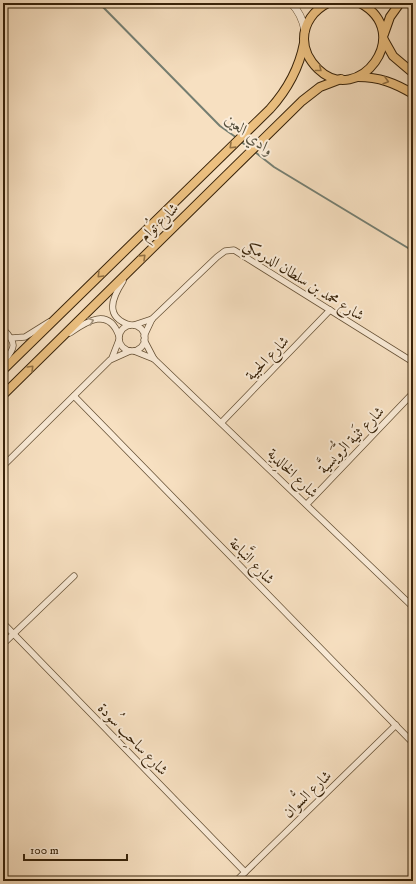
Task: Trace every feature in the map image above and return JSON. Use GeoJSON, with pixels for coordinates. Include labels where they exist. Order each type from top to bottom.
{"type":"FeatureCollection","features":[{"type":"Feature","properties":{"kind":"main road"},"geometry":{"type":"LineString","coordinates":[[305,32],[314,13],[328,3]]}},
{"type":"Feature","properties":{"kind":"main road"},"geometry":{"type":"LineString","coordinates":[[360,3],[376,16],[383,37],[393,56],[413,73]]}},
{"type":"Feature","properties":{"kind":"main road"},"geometry":{"type":"LineString","coordinates":[[355,78],[366,72],[376,63],[382,52],[383,37],[390,17],[400,3]]}},
{"type":"Feature","properties":{"kind":"main road","name":"شارع تُوام"},"geometry":{"type":"LineString","coordinates":[[3,370],[270,109],[288,86],[296,72],[304,43],[305,32]]}},
{"type":"Feature","properties":{"kind":"main road"},"geometry":{"type":"LineString","coordinates":[[304,43],[312,64],[325,74],[341,79],[372,78],[388,81],[413,94]]}},
{"type":"Feature","properties":{"kind":"main road","name":"شارع تُوام"},"geometry":{"type":"LineString","coordinates":[[3,395],[310,93],[320,87],[341,79]]}},
{"type":"Feature","properties":{"kind":"street"},"geometry":{"type":"LineString","coordinates":[[291,3],[300,14],[305,32]]}},
{"type":"Feature","properties":{"kind":"street","name":"شارع محمد بن سلطان الدرمكي"},"geometry":{"type":"LineString","coordinates":[[144,338],[152,319],[221,253],[230,250],[241,253],[413,362]]}},
{"type":"Feature","properties":{"kind":"street"},"geometry":{"type":"LineString","coordinates":[[3,466],[110,360],[141,347],[144,338],[141,329],[116,317],[112,302],[115,292],[129,271]]}},
{"type":"Feature","properties":{"kind":"street","name":"شارع الحبية"},"geometry":{"type":"LineString","coordinates":[[222,422],[330,310]]}},
{"type":"Feature","properties":{"kind":"street"},"geometry":{"type":"LineString","coordinates":[[59,340],[89,321],[100,318],[110,322],[124,348],[132,351]]}},
{"type":"Feature","properties":{"kind":"street","name":"شارع محمد بن سلطان الدرمكي"},"geometry":{"type":"LineString","coordinates":[[132,325],[152,319]]}},
{"type":"Feature","properties":{"kind":"street"},"geometry":{"type":"LineString","coordinates":[[12,338],[26,337],[37,328],[54,320]]}},
{"type":"Feature","properties":{"kind":"street"},"geometry":{"type":"LineString","coordinates":[[110,360],[124,328],[132,325]]}},
{"type":"Feature","properties":{"kind":"street"},"geometry":{"type":"LineString","coordinates":[[3,329],[12,338],[14,343],[12,352],[3,362]]}},
{"type":"Feature","properties":{"kind":"street","name":"شارع الخالِدية"},"geometry":{"type":"LineString","coordinates":[[144,338],[154,359],[222,422],[413,606]]}},
{"type":"Feature","properties":{"kind":"street","name":"شارع الخالِدية"},"geometry":{"type":"LineString","coordinates":[[132,351],[154,359]]}},
{"type":"Feature","properties":{"kind":"street","name":"شارع ثَنية الرُّوَيسيَّة"},"geometry":{"type":"LineString","coordinates":[[307,504],[413,393]]}},
{"type":"Feature","properties":{"kind":"street","name":"شارع النَّباعة"},"geometry":{"type":"LineString","coordinates":[[74,396],[413,743]]}},
{"type":"Feature","properties":{"kind":"street"},"geometry":{"type":"LineString","coordinates":[[3,644],[74,576]]}},
{"type":"Feature","properties":{"kind":"street","name":"شارع ساحِب سُودة"},"geometry":{"type":"LineString","coordinates":[[3,623],[245,872]]}},
{"type":"Feature","properties":{"kind":"street","name":"شارع السُّوان"},"geometry":{"type":"LineString","coordinates":[[236,881],[396,725]]}},
{"type":"Feature","properties":{"kind":"waterway","name":"وادي العين"},"geometry":{"type":"LineString","coordinates":[[99,3],[220,126],[237,138]]}},
{"type":"Feature","properties":{"kind":"waterway","name":"وادي العين"},"geometry":{"type":"LineString","coordinates":[[240,141],[251,149]]}},
{"type":"Feature","properties":{"kind":"waterway","name":"وادي العين"},"geometry":{"type":"LineString","coordinates":[[255,152],[274,167],[413,251]]}}]}
